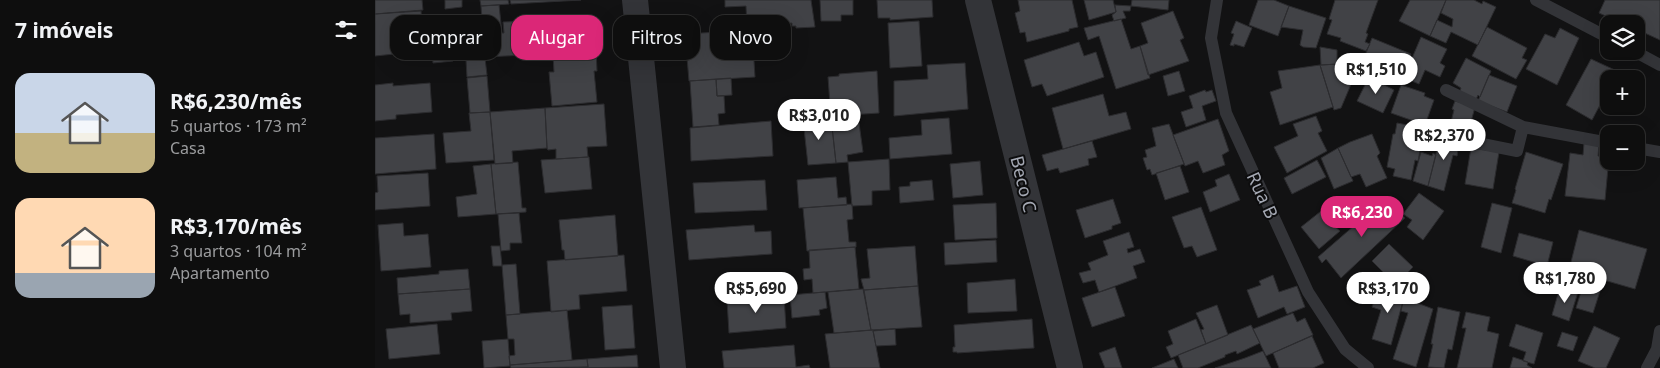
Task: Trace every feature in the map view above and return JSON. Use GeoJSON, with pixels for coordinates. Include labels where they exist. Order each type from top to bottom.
{"type":"FeatureCollection","features":[{"type":"Feature","properties":{"kind":"street"},"geometry":{"type":"LineString","coordinates":[[635,0],[673,368]]}},
{"type":"Feature","properties":{"kind":"street","name":"Beco C"},"geometry":{"type":"LineString","coordinates":[[977,0],[1070,368]]}},
{"type":"Feature","properties":{"kind":"lane","name":"Rua B"},"geometry":{"type":"LineString","coordinates":[[1217,0],[1211,38],[1226,113],[1308,292],[1345,349],[1369,368]]}},
{"type":"Feature","properties":{"kind":"lane"},"geometry":{"type":"LineString","coordinates":[[1536,0],[1600,33]]}},
{"type":"Feature","properties":{"kind":"lane"},"geometry":{"type":"LineString","coordinates":[[1645,57],[1660,65]]}},
{"type":"Feature","properties":{"kind":"lane"},"geometry":{"type":"LineString","coordinates":[[1446,90],[1523,127],[1600,141]]}},
{"type":"Feature","properties":{"kind":"lane"},"geometry":{"type":"LineString","coordinates":[[1482,144],[1517,151],[1523,127]]}},
{"type":"Feature","properties":{"kind":"lane"},"geometry":{"type":"LineString","coordinates":[[1645,150],[1660,152]]}},
{"type":"Feature","properties":{"kind":"lane"},"geometry":{"type":"LineString","coordinates":[[1647,368],[1657,349],[1660,331]]}},
{"type":"Feature","properties":{"kind":"building"},"geometry":{"type":"Polygon","coordinates":[[[375,0],[422,0],[423,10],[375,14],[375,0]]]}},
{"type":"Feature","properties":{"kind":"building"},"geometry":{"type":"Polygon","coordinates":[[[445,0],[462,0],[462,7],[445,9],[445,0]]]}},
{"type":"Feature","properties":{"kind":"building"},"geometry":{"type":"Polygon","coordinates":[[[480,0],[508,0],[509,4],[481,6],[480,0]]]}},
{"type":"Feature","properties":{"kind":"building"},"geometry":{"type":"Polygon","coordinates":[[[510,0],[581,0],[511,4],[510,0]]]}},
{"type":"Feature","properties":{"kind":"building"},"geometry":{"type":"Polygon","coordinates":[[[725,0],[811,0],[815,27],[796,28],[796,26],[792,26],[791,15],[746,15],[746,6],[725,7],[725,0]]]}},
{"type":"Feature","properties":{"kind":"building"},"geometry":{"type":"Polygon","coordinates":[[[820,0],[853,0],[853,15],[841,15],[841,21],[821,21],[820,0]]]}},
{"type":"Feature","properties":{"kind":"building"},"geometry":{"type":"Polygon","coordinates":[[[877,0],[932,0],[933,17],[890,20],[890,18],[878,18],[877,0]]]}},
{"type":"Feature","properties":{"kind":"building"},"geometry":{"type":"Polygon","coordinates":[[[1018,0],[1072,0],[1078,27],[1027,42],[1025,32],[1020,33],[1015,13],[1020,11],[1018,0]]]}},
{"type":"Feature","properties":{"kind":"building"},"geometry":{"type":"Polygon","coordinates":[[[1084,0],[1113,0],[1116,12],[1089,20],[1084,0]]]}},
{"type":"Feature","properties":{"kind":"building"},"geometry":{"type":"Polygon","coordinates":[[[1132,0],[1169,0],[1168,10],[1131,6],[1132,0]]]}},
{"type":"Feature","properties":{"kind":"building"},"geometry":{"type":"Polygon","coordinates":[[[1258,0],[1274,0],[1289,6],[1278,36],[1249,25],[1258,0]]]}},
{"type":"Feature","properties":{"kind":"building"},"geometry":{"type":"Polygon","coordinates":[[[1335,0],[1378,0],[1366,33],[1368,34],[1365,42],[1370,44],[1366,51],[1340,41],[1341,38],[1327,34],[1332,20],[1329,19],[1335,0]]]}},
{"type":"Feature","properties":{"kind":"building"},"geometry":{"type":"Polygon","coordinates":[[[1410,0],[1446,0],[1430,36],[1399,21],[1410,0]]]}},
{"type":"Feature","properties":{"kind":"building"},"geometry":{"type":"Polygon","coordinates":[[[1446,0],[1474,0],[1482,4],[1483,1],[1496,7],[1478,45],[1451,32],[1446,43],[1430,36],[1437,20],[1452,27],[1453,19],[1441,13],[1446,0]]]}},
{"type":"Feature","properties":{"kind":"building"},"geometry":{"type":"Polygon","coordinates":[[[1605,0],[1660,0],[1660,40],[1645,33],[1645,15],[1604,15],[1599,13],[1605,0]]]}},
{"type":"Feature","properties":{"kind":"building"},"geometry":{"type":"Polygon","coordinates":[[[499,5],[500,15],[482,15],[481,6],[499,5]]]}},
{"type":"Feature","properties":{"kind":"building"},"geometry":{"type":"Polygon","coordinates":[[[1115,5],[1131,6],[1130,11],[1123,11],[1126,18],[1114,21],[1112,15],[1116,12],[1115,5]]]}},
{"type":"Feature","properties":{"kind":"building"},"geometry":{"type":"Polygon","coordinates":[[[1289,6],[1326,18],[1316,48],[1300,45],[1303,30],[1281,27],[1289,6]]]}},
{"type":"Feature","properties":{"kind":"building"},"geometry":{"type":"Polygon","coordinates":[[[421,11],[421,15],[390,15],[390,54],[375,56],[375,14],[421,11]]]}},
{"type":"Feature","properties":{"kind":"building"},"geometry":{"type":"Polygon","coordinates":[[[1173,11],[1184,38],[1180,40],[1189,61],[1148,75],[1140,46],[1148,43],[1141,23],[1173,11]]]}},
{"type":"Feature","properties":{"kind":"building"},"geometry":{"type":"Polygon","coordinates":[[[1121,19],[1131,49],[1140,46],[1150,78],[1116,89],[1099,36],[1088,40],[1084,28],[1121,19]]]}},
{"type":"Feature","properties":{"kind":"building"},"geometry":{"type":"Polygon","coordinates":[[[919,21],[922,66],[890,68],[888,23],[919,21]]]}},
{"type":"Feature","properties":{"kind":"building"},"geometry":{"type":"Polygon","coordinates":[[[1236,21],[1252,28],[1244,47],[1234,44],[1234,46],[1230,45],[1234,34],[1231,33],[1236,21]]]}},
{"type":"Feature","properties":{"kind":"building"},"geometry":{"type":"Polygon","coordinates":[[[503,22],[511,22],[511,56],[501,56],[501,24],[502,33],[504,33],[503,22]]]}},
{"type":"Feature","properties":{"kind":"building"},"geometry":{"type":"Polygon","coordinates":[[[1487,27],[1527,48],[1522,58],[1527,60],[1516,79],[1472,56],[1487,27]]]}},
{"type":"Feature","properties":{"kind":"building"},"geometry":{"type":"Polygon","coordinates":[[[1560,28],[1579,38],[1557,85],[1526,69],[1545,34],[1555,38],[1560,28]]]}},
{"type":"Feature","properties":{"kind":"building"},"geometry":{"type":"Polygon","coordinates":[[[700,33],[710,33],[710,60],[754,60],[755,77],[689,81],[687,60],[700,60],[700,33]]]}},
{"type":"Feature","properties":{"kind":"building"},"geometry":{"type":"Polygon","coordinates":[[[1421,37],[1447,49],[1440,63],[1445,66],[1440,77],[1425,70],[1419,84],[1402,77],[1421,37]]]}},
{"type":"Feature","properties":{"kind":"building"},"geometry":{"type":"Polygon","coordinates":[[[1372,38],[1411,54],[1401,80],[1362,63],[1372,38]]]}},
{"type":"Feature","properties":{"kind":"building"},"geometry":{"type":"Polygon","coordinates":[[[1079,42],[1084,56],[1096,52],[1104,77],[1047,96],[1042,84],[1032,87],[1024,60],[1079,42]]]}},
{"type":"Feature","properties":{"kind":"building"},"geometry":{"type":"Polygon","coordinates":[[[1320,47],[1337,50],[1337,64],[1321,65],[1320,47]]]}},
{"type":"Feature","properties":{"kind":"building"},"geometry":{"type":"Polygon","coordinates":[[[1466,58],[1491,71],[1480,97],[1478,95],[1475,102],[1459,93],[1461,88],[1453,83],[1466,58]]]}},
{"type":"Feature","properties":{"kind":"building"},"geometry":{"type":"Polygon","coordinates":[[[1591,59],[1615,70],[1600,70],[1600,105],[1592,120],[1566,105],[1591,59]]]}},
{"type":"Feature","properties":{"kind":"building"},"geometry":{"type":"Polygon","coordinates":[[[433,60],[453,60],[453,61],[433,63],[433,60]]]}},
{"type":"Feature","properties":{"kind":"building"},"geometry":{"type":"Polygon","coordinates":[[[466,60],[485,60],[487,75],[467,77],[466,60]]]}},
{"type":"Feature","properties":{"kind":"building"},"geometry":{"type":"Polygon","coordinates":[[[553,60],[596,60],[597,71],[594,71],[597,102],[552,106],[549,72],[554,72],[553,60]]]}},
{"type":"Feature","properties":{"kind":"building"},"geometry":{"type":"Polygon","coordinates":[[[965,63],[968,109],[894,116],[894,81],[928,79],[927,65],[965,63]]]}},
{"type":"Feature","properties":{"kind":"building"},"geometry":{"type":"Polygon","coordinates":[[[1360,63],[1341,108],[1334,110],[1320,65],[1360,63]]]}},
{"type":"Feature","properties":{"kind":"building"},"geometry":{"type":"Polygon","coordinates":[[[1320,65],[1333,107],[1280,125],[1270,92],[1282,88],[1278,71],[1320,65]]]}},
{"type":"Feature","properties":{"kind":"building"},"geometry":{"type":"Polygon","coordinates":[[[877,71],[879,113],[834,116],[833,103],[830,104],[828,77],[839,76],[839,74],[877,71]]]}},
{"type":"Feature","properties":{"kind":"building"},"geometry":{"type":"Polygon","coordinates":[[[1179,71],[1185,91],[1168,96],[1163,76],[1179,71]]]}},
{"type":"Feature","properties":{"kind":"building"},"geometry":{"type":"Polygon","coordinates":[[[1489,75],[1517,86],[1507,112],[1478,101],[1489,75]]]}},
{"type":"Feature","properties":{"kind":"building"},"geometry":{"type":"Polygon","coordinates":[[[487,76],[490,112],[470,113],[467,78],[487,76]]]}},
{"type":"Feature","properties":{"kind":"building"},"geometry":{"type":"Polygon","coordinates":[[[1369,77],[1394,90],[1383,113],[1357,101],[1369,77]]]}},
{"type":"Feature","properties":{"kind":"building"},"geometry":{"type":"Polygon","coordinates":[[[731,78],[732,95],[717,96],[716,79],[731,78]]]}},
{"type":"Feature","properties":{"kind":"building"},"geometry":{"type":"Polygon","coordinates":[[[716,79],[717,96],[724,96],[725,113],[718,114],[719,125],[693,127],[690,81],[716,79]]]}},
{"type":"Feature","properties":{"kind":"building"},"geometry":{"type":"Polygon","coordinates":[[[393,83],[393,86],[430,83],[432,112],[396,115],[396,119],[375,121],[375,85],[393,83]]]}},
{"type":"Feature","properties":{"kind":"building"},"geometry":{"type":"Polygon","coordinates":[[[1401,85],[1425,93],[1424,96],[1434,100],[1425,125],[1391,113],[1401,85]]]}},
{"type":"Feature","properties":{"kind":"building"},"geometry":{"type":"Polygon","coordinates":[[[1205,90],[1206,92],[1212,90],[1216,101],[1202,106],[1206,120],[1186,127],[1181,112],[1193,108],[1189,96],[1205,90]]]}},
{"type":"Feature","properties":{"kind":"building"},"geometry":{"type":"Polygon","coordinates":[[[1103,94],[1109,116],[1126,112],[1131,129],[1063,149],[1052,108],[1103,94]]]}},
{"type":"Feature","properties":{"kind":"building"},"geometry":{"type":"Polygon","coordinates":[[[1455,101],[1475,107],[1469,129],[1450,126],[1455,101]]]}},
{"type":"Feature","properties":{"kind":"building"},"geometry":{"type":"Polygon","coordinates":[[[604,104],[607,146],[587,147],[588,157],[556,159],[556,149],[548,150],[547,148],[545,108],[604,104]]]}},
{"type":"Feature","properties":{"kind":"building"},"geometry":{"type":"Polygon","coordinates":[[[545,108],[547,148],[512,151],[513,163],[495,164],[490,112],[545,108]]]}},
{"type":"Feature","properties":{"kind":"building"},"geometry":{"type":"Polygon","coordinates":[[[490,112],[494,160],[446,163],[443,133],[471,131],[469,113],[490,112]]]}},
{"type":"Feature","properties":{"kind":"building"},"geometry":{"type":"Polygon","coordinates":[[[1316,116],[1322,131],[1318,133],[1327,151],[1287,173],[1274,147],[1298,136],[1293,124],[1316,116]]]}},
{"type":"Feature","properties":{"kind":"building"},"geometry":{"type":"Polygon","coordinates":[[[831,117],[836,163],[808,165],[803,119],[831,117]]]}},
{"type":"Feature","properties":{"kind":"building"},"geometry":{"type":"Polygon","coordinates":[[[949,118],[952,154],[890,159],[889,138],[922,135],[921,120],[949,118]]]}},
{"type":"Feature","properties":{"kind":"building"},"geometry":{"type":"Polygon","coordinates":[[[1218,119],[1229,151],[1222,155],[1225,165],[1203,173],[1198,161],[1185,166],[1173,135],[1218,119]]]}},
{"type":"Feature","properties":{"kind":"building"},"geometry":{"type":"Polygon","coordinates":[[[771,121],[773,156],[691,161],[690,128],[771,121]]]}},
{"type":"Feature","properties":{"kind":"building"},"geometry":{"type":"Polygon","coordinates":[[[859,123],[863,152],[847,155],[848,162],[836,163],[832,127],[859,123]]]}},
{"type":"Feature","properties":{"kind":"building"},"geometry":{"type":"Polygon","coordinates":[[[1397,123],[1423,128],[1418,161],[1415,160],[1411,180],[1393,176],[1395,169],[1387,167],[1397,123]]]}},
{"type":"Feature","properties":{"kind":"building"},"geometry":{"type":"Polygon","coordinates":[[[1169,124],[1184,164],[1152,175],[1150,169],[1147,170],[1143,158],[1147,157],[1145,150],[1156,146],[1152,128],[1169,124]]]}},
{"type":"Feature","properties":{"kind":"building"},"geometry":{"type":"Polygon","coordinates":[[[1441,133],[1460,137],[1457,156],[1453,155],[1444,191],[1428,186],[1441,133]]]}},
{"type":"Feature","properties":{"kind":"building"},"geometry":{"type":"Polygon","coordinates":[[[434,134],[436,169],[375,174],[375,138],[434,134]]]}},
{"type":"Feature","properties":{"kind":"building"},"geometry":{"type":"Polygon","coordinates":[[[1372,134],[1380,153],[1377,156],[1387,178],[1366,187],[1360,174],[1351,177],[1338,148],[1372,134]]]}},
{"type":"Feature","properties":{"kind":"building"},"geometry":{"type":"Polygon","coordinates":[[[1092,141],[1097,157],[1088,159],[1089,165],[1060,173],[1058,168],[1047,171],[1042,155],[1092,141]]]}},
{"type":"Feature","properties":{"kind":"building"},"geometry":{"type":"Polygon","coordinates":[[[1584,143],[1599,144],[1600,170],[1608,170],[1605,200],[1565,196],[1570,153],[1583,155],[1584,143]]]}},
{"type":"Feature","properties":{"kind":"building"},"geometry":{"type":"Polygon","coordinates":[[[1338,148],[1353,181],[1334,189],[1321,158],[1338,148]]]}},
{"type":"Feature","properties":{"kind":"building"},"geometry":{"type":"Polygon","coordinates":[[[1471,148],[1499,152],[1493,189],[1465,184],[1471,148]]]}},
{"type":"Feature","properties":{"kind":"building"},"geometry":{"type":"Polygon","coordinates":[[[1421,152],[1432,156],[1433,153],[1436,155],[1428,186],[1413,181],[1421,152]]]}},
{"type":"Feature","properties":{"kind":"building"},"geometry":{"type":"Polygon","coordinates":[[[1526,152],[1563,164],[1545,213],[1512,203],[1526,152]]]}},
{"type":"Feature","properties":{"kind":"building"},"geometry":{"type":"Polygon","coordinates":[[[589,157],[592,189],[545,193],[541,160],[589,157]]]}},
{"type":"Feature","properties":{"kind":"building"},"geometry":{"type":"Polygon","coordinates":[[[889,159],[890,190],[872,191],[872,205],[852,206],[848,162],[889,159]]]}},
{"type":"Feature","properties":{"kind":"building"},"geometry":{"type":"Polygon","coordinates":[[[1317,160],[1326,177],[1292,194],[1284,178],[1317,160]]]}},
{"type":"Feature","properties":{"kind":"building"},"geometry":{"type":"Polygon","coordinates":[[[980,161],[983,195],[953,198],[950,164],[980,161]]]}},
{"type":"Feature","properties":{"kind":"building"},"geometry":{"type":"Polygon","coordinates":[[[518,162],[522,208],[526,208],[526,212],[496,214],[491,164],[518,162]]]}},
{"type":"Feature","properties":{"kind":"building"},"geometry":{"type":"Polygon","coordinates":[[[491,164],[496,214],[458,217],[456,197],[477,194],[473,166],[491,164]]]}},
{"type":"Feature","properties":{"kind":"building"},"geometry":{"type":"Polygon","coordinates":[[[1180,166],[1189,192],[1165,200],[1156,173],[1180,166]]]}},
{"type":"Feature","properties":{"kind":"building"},"geometry":{"type":"Polygon","coordinates":[[[428,173],[430,206],[375,210],[375,193],[378,192],[377,176],[428,173]]]}},
{"type":"Feature","properties":{"kind":"building"},"geometry":{"type":"Polygon","coordinates":[[[1229,174],[1240,200],[1210,212],[1203,192],[1217,186],[1215,180],[1229,174]]]}},
{"type":"Feature","properties":{"kind":"building"},"geometry":{"type":"Polygon","coordinates":[[[836,177],[838,198],[846,197],[847,205],[799,208],[797,180],[836,177]]]}},
{"type":"Feature","properties":{"kind":"building"},"geometry":{"type":"Polygon","coordinates":[[[765,180],[767,210],[695,213],[693,183],[765,180]]]}},
{"type":"Feature","properties":{"kind":"building"},"geometry":{"type":"Polygon","coordinates":[[[932,180],[934,200],[900,203],[899,187],[910,186],[910,182],[932,180]]]}},
{"type":"Feature","properties":{"kind":"building"},"geometry":{"type":"Polygon","coordinates":[[[1419,193],[1444,211],[1423,240],[1407,227],[1412,220],[1403,214],[1419,193]]]}},
{"type":"Feature","properties":{"kind":"building"},"geometry":{"type":"Polygon","coordinates":[[[1386,198],[1405,218],[1341,278],[1326,259],[1322,263],[1318,257],[1386,198]]]}},
{"type":"Feature","properties":{"kind":"building"},"geometry":{"type":"Polygon","coordinates":[[[1113,199],[1121,223],[1112,226],[1112,229],[1085,238],[1076,210],[1113,199]]]}},
{"type":"Feature","properties":{"kind":"building"},"geometry":{"type":"Polygon","coordinates":[[[1335,200],[1340,206],[1337,209],[1344,215],[1333,225],[1340,231],[1319,249],[1301,227],[1335,200]]]}},
{"type":"Feature","properties":{"kind":"building"},"geometry":{"type":"Polygon","coordinates":[[[996,203],[997,238],[955,240],[953,205],[996,203]]]}},
{"type":"Feature","properties":{"kind":"building"},"geometry":{"type":"Polygon","coordinates":[[[1492,203],[1512,208],[1501,253],[1481,247],[1492,203]]]}},
{"type":"Feature","properties":{"kind":"building"},"geometry":{"type":"Polygon","coordinates":[[[852,204],[853,219],[847,220],[849,242],[856,242],[856,247],[807,251],[803,208],[852,204]]]}},
{"type":"Feature","properties":{"kind":"building"},"geometry":{"type":"Polygon","coordinates":[[[1201,207],[1217,250],[1197,257],[1192,246],[1184,248],[1172,217],[1201,207]]]}},
{"type":"Feature","properties":{"kind":"building"},"geometry":{"type":"Polygon","coordinates":[[[519,213],[522,243],[510,243],[510,250],[501,251],[498,214],[519,213]]]}},
{"type":"Feature","properties":{"kind":"building"},"geometry":{"type":"Polygon","coordinates":[[[615,215],[618,256],[565,260],[559,220],[615,215]]]}},
{"type":"Feature","properties":{"kind":"building"},"geometry":{"type":"Polygon","coordinates":[[[403,223],[404,236],[428,234],[431,267],[381,271],[378,225],[403,223]]]}},
{"type":"Feature","properties":{"kind":"building"},"geometry":{"type":"Polygon","coordinates":[[[754,225],[755,232],[771,231],[772,254],[689,260],[686,230],[754,225]]]}},
{"type":"Feature","properties":{"kind":"building"},"geometry":{"type":"Polygon","coordinates":[[[1579,230],[1647,249],[1635,289],[1569,270],[1579,230]]]}},
{"type":"Feature","properties":{"kind":"building"},"geometry":{"type":"Polygon","coordinates":[[[1129,232],[1134,247],[1127,249],[1128,253],[1140,249],[1145,262],[1133,266],[1137,278],[1099,292],[1095,280],[1083,283],[1079,273],[1091,270],[1088,263],[1108,255],[1103,241],[1129,232]]]}},
{"type":"Feature","properties":{"kind":"building"},"geometry":{"type":"Polygon","coordinates":[[[1519,233],[1553,242],[1547,266],[1513,256],[1519,233]]]}},
{"type":"Feature","properties":{"kind":"building"},"geometry":{"type":"Polygon","coordinates":[[[996,240],[997,262],[945,265],[944,243],[996,240]]]}},
{"type":"Feature","properties":{"kind":"building"},"geometry":{"type":"Polygon","coordinates":[[[1389,244],[1413,267],[1396,285],[1372,261],[1389,244]]]}},
{"type":"Feature","properties":{"kind":"building"},"geometry":{"type":"Polygon","coordinates":[[[491,246],[500,246],[502,266],[493,266],[491,246]]]}},
{"type":"Feature","properties":{"kind":"building"},"geometry":{"type":"Polygon","coordinates":[[[915,246],[918,286],[864,290],[861,279],[870,278],[867,249],[915,246]]]}},
{"type":"Feature","properties":{"kind":"building"},"geometry":{"type":"Polygon","coordinates":[[[855,247],[859,289],[813,293],[812,279],[804,280],[803,269],[810,268],[809,250],[855,247]]]}},
{"type":"Feature","properties":{"kind":"building"},"geometry":{"type":"Polygon","coordinates":[[[624,255],[627,291],[579,295],[580,309],[551,312],[547,261],[624,255]]]}},
{"type":"Feature","properties":{"kind":"building"},"geometry":{"type":"Polygon","coordinates":[[[516,264],[520,314],[506,315],[502,265],[516,264]]]}},
{"type":"Feature","properties":{"kind":"building"},"geometry":{"type":"Polygon","coordinates":[[[468,269],[470,289],[398,294],[397,278],[439,274],[439,271],[468,269]]]}},
{"type":"Feature","properties":{"kind":"building"},"geometry":{"type":"Polygon","coordinates":[[[1273,275],[1279,292],[1297,286],[1305,307],[1287,314],[1284,307],[1258,318],[1247,290],[1261,285],[1259,281],[1273,275]]]}},
{"type":"Feature","properties":{"kind":"building"},"geometry":{"type":"Polygon","coordinates":[[[1015,279],[1017,311],[968,313],[967,283],[1015,279]]]}},
{"type":"Feature","properties":{"kind":"building"},"geometry":{"type":"Polygon","coordinates":[[[766,281],[767,297],[739,299],[737,283],[766,281]]]}},
{"type":"Feature","properties":{"kind":"building"},"geometry":{"type":"Polygon","coordinates":[[[1584,282],[1601,288],[1593,313],[1576,308],[1584,282]]]}},
{"type":"Feature","properties":{"kind":"building"},"geometry":{"type":"Polygon","coordinates":[[[918,286],[922,327],[871,330],[864,290],[918,286]]]}},
{"type":"Feature","properties":{"kind":"building"},"geometry":{"type":"Polygon","coordinates":[[[1390,286],[1406,290],[1391,345],[1372,339],[1381,310],[1372,307],[1378,290],[1388,294],[1390,286]]]}},
{"type":"Feature","properties":{"kind":"building"},"geometry":{"type":"Polygon","coordinates":[[[1115,287],[1125,316],[1092,327],[1082,298],[1115,287]]]}},
{"type":"Feature","properties":{"kind":"building"},"geometry":{"type":"Polygon","coordinates":[[[1560,287],[1578,292],[1569,321],[1552,315],[1560,287]]]}},
{"type":"Feature","properties":{"kind":"building"},"geometry":{"type":"Polygon","coordinates":[[[470,289],[472,311],[451,313],[452,320],[410,323],[410,314],[400,315],[398,294],[470,289]]]}},
{"type":"Feature","properties":{"kind":"building"},"geometry":{"type":"Polygon","coordinates":[[[863,289],[871,330],[834,333],[828,292],[863,289]]]}},
{"type":"Feature","properties":{"kind":"building"},"geometry":{"type":"Polygon","coordinates":[[[825,292],[827,308],[819,310],[820,315],[792,318],[790,295],[825,292]]]}},
{"type":"Feature","properties":{"kind":"building"},"geometry":{"type":"Polygon","coordinates":[[[784,296],[786,328],[729,333],[727,300],[784,296]]]}},
{"type":"Feature","properties":{"kind":"building"},"geometry":{"type":"Polygon","coordinates":[[[1404,298],[1433,309],[1416,367],[1393,359],[1408,313],[1401,311],[1404,298]]]}},
{"type":"Feature","properties":{"kind":"building"},"geometry":{"type":"Polygon","coordinates":[[[632,305],[635,348],[605,350],[602,307],[632,305]]]}},
{"type":"Feature","properties":{"kind":"building"},"geometry":{"type":"Polygon","coordinates":[[[1217,305],[1228,335],[1206,344],[1201,330],[1204,329],[1196,313],[1217,305]]]}},
{"type":"Feature","properties":{"kind":"building"},"geometry":{"type":"Polygon","coordinates":[[[1438,307],[1460,312],[1452,350],[1448,349],[1444,368],[1428,367],[1438,307]]]}},
{"type":"Feature","properties":{"kind":"building"},"geometry":{"type":"Polygon","coordinates":[[[567,310],[572,360],[510,365],[509,356],[515,355],[514,339],[508,339],[506,315],[567,310]]]}},
{"type":"Feature","properties":{"kind":"building"},"geometry":{"type":"Polygon","coordinates":[[[1466,312],[1490,317],[1487,331],[1499,334],[1492,368],[1457,368],[1466,328],[1462,328],[1466,312]]]}},
{"type":"Feature","properties":{"kind":"building"},"geometry":{"type":"Polygon","coordinates":[[[1293,313],[1297,322],[1305,318],[1313,335],[1266,356],[1253,329],[1293,313]]]}},
{"type":"Feature","properties":{"kind":"building"},"geometry":{"type":"Polygon","coordinates":[[[1032,319],[1034,348],[953,352],[953,347],[955,347],[954,325],[1032,319]]]}},
{"type":"Feature","properties":{"kind":"building"},"geometry":{"type":"Polygon","coordinates":[[[1196,319],[1206,344],[1171,358],[1166,347],[1173,344],[1168,331],[1196,319]]]}},
{"type":"Feature","properties":{"kind":"building"},"geometry":{"type":"Polygon","coordinates":[[[437,324],[440,354],[389,359],[386,329],[437,324]]]}},
{"type":"Feature","properties":{"kind":"building"},"geometry":{"type":"Polygon","coordinates":[[[1516,324],[1543,333],[1534,364],[1523,361],[1526,352],[1509,346],[1516,324]]]}},
{"type":"Feature","properties":{"kind":"building"},"geometry":{"type":"Polygon","coordinates":[[[1251,325],[1260,343],[1237,354],[1236,351],[1225,355],[1225,357],[1198,368],[1183,368],[1178,355],[1251,325]]]}},
{"type":"Feature","properties":{"kind":"building"},"geometry":{"type":"Polygon","coordinates":[[[1594,326],[1620,338],[1606,368],[1595,368],[1578,361],[1594,326]]]}},
{"type":"Feature","properties":{"kind":"building"},"geometry":{"type":"Polygon","coordinates":[[[895,329],[896,345],[876,346],[873,331],[895,329]]]}},
{"type":"Feature","properties":{"kind":"building"},"geometry":{"type":"Polygon","coordinates":[[[873,330],[880,368],[830,368],[825,334],[873,330]]]}},
{"type":"Feature","properties":{"kind":"building"},"geometry":{"type":"Polygon","coordinates":[[[1562,332],[1578,337],[1573,351],[1557,346],[1562,332]]]}},
{"type":"Feature","properties":{"kind":"building"},"geometry":{"type":"Polygon","coordinates":[[[1312,336],[1324,363],[1313,368],[1279,368],[1273,353],[1312,336]]]}},
{"type":"Feature","properties":{"kind":"building"},"geometry":{"type":"Polygon","coordinates":[[[508,339],[510,366],[484,368],[482,341],[508,339]]]}},
{"type":"Feature","properties":{"kind":"building"},"geometry":{"type":"Polygon","coordinates":[[[794,345],[796,367],[809,365],[810,368],[724,368],[722,351],[794,345]]]}},
{"type":"Feature","properties":{"kind":"building"},"geometry":{"type":"Polygon","coordinates":[[[1115,347],[1122,368],[1105,368],[1099,353],[1115,347]]]}},
{"type":"Feature","properties":{"kind":"building"},"geometry":{"type":"Polygon","coordinates":[[[1263,351],[1271,368],[1215,368],[1245,358],[1263,351]]]}},
{"type":"Feature","properties":{"kind":"building"},"geometry":{"type":"Polygon","coordinates":[[[637,355],[638,367],[569,368],[588,367],[587,359],[637,355]]]}},
{"type":"Feature","properties":{"kind":"building"},"geometry":{"type":"Polygon","coordinates":[[[1513,357],[1528,362],[1527,365],[1532,368],[1510,368],[1513,357]]]}},
{"type":"Feature","properties":{"kind":"building"},"geometry":{"type":"Polygon","coordinates":[[[587,359],[588,367],[511,368],[510,365],[587,359]]]}},
{"type":"Feature","properties":{"kind":"building"},"geometry":{"type":"Polygon","coordinates":[[[1174,359],[1178,368],[1152,368],[1174,359]]]}}]}
